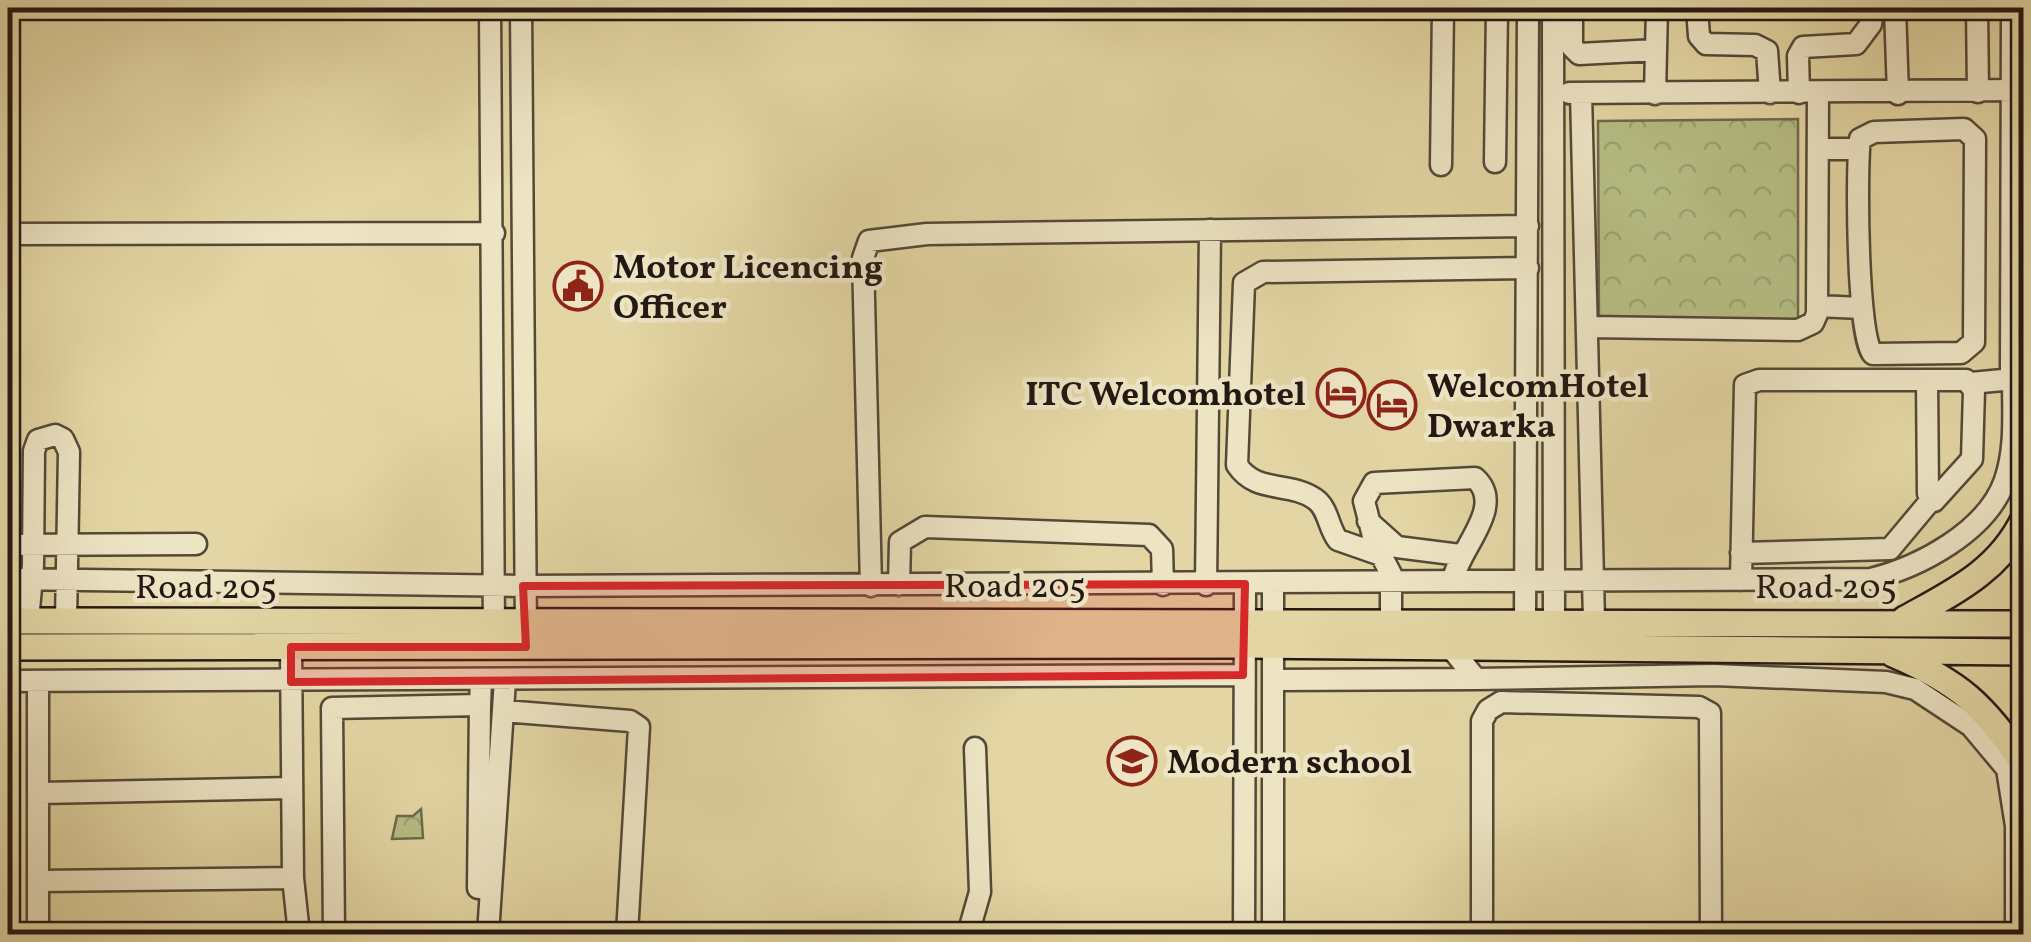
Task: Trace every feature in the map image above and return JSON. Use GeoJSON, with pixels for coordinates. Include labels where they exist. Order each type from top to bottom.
{"type":"FeatureCollection","features":[{"type":"Feature","properties":{"kind":"main road"},"geometry":{"type":"LineString","coordinates":[[1900,622],[1976,576],[2010,548],[2024,519]]}},
{"type":"Feature","properties":{"kind":"main road","name":"Road 205"},"geometry":{"type":"LineString","coordinates":[[18,621],[526,620],[1243,632],[1451,648],[2024,652]]}},
{"type":"Feature","properties":{"kind":"main road","name":"Road 205"},"geometry":{"type":"LineString","coordinates":[[1273,634],[1391,620],[2024,624]]}},
{"type":"Feature","properties":{"kind":"main road","name":"Road 205"},"geometry":{"type":"LineString","coordinates":[[8,648],[526,647],[1243,632]]}},
{"type":"Feature","properties":{"kind":"main road"},"geometry":{"type":"LineString","coordinates":[[1883,650],[1943,676],[1988,713],[2024,764]]}},
{"type":"Feature","properties":{"kind":"street"},"geometry":{"type":"LineString","coordinates":[[490,8],[494,647]]}},
{"type":"Feature","properties":{"kind":"street"},"geometry":{"type":"LineString","coordinates":[[520,8],[526,647]]}},
{"type":"Feature","properties":{"kind":"street"},"geometry":{"type":"LineString","coordinates":[[1442,8],[1442,165]]}},
{"type":"Feature","properties":{"kind":"street"},"geometry":{"type":"LineString","coordinates":[[1494,162],[1497,8]]}},
{"type":"Feature","properties":{"kind":"street"},"geometry":{"type":"LineString","coordinates":[[1525,620],[1528,8]]}},
{"type":"Feature","properties":{"kind":"street"},"geometry":{"type":"LineString","coordinates":[[1553,8],[1554,620]]}},
{"type":"Feature","properties":{"kind":"street"},"geometry":{"type":"LineString","coordinates":[[1572,8],[1572,47],[1579,54],[1656,50]]}},
{"type":"Feature","properties":{"kind":"street"},"geometry":{"type":"LineString","coordinates":[[1655,94],[1657,8]]}},
{"type":"Feature","properties":{"kind":"street"},"geometry":{"type":"LineString","coordinates":[[1697,8],[1699,36],[1706,44],[1755,46],[1766,51],[1770,93]]}},
{"type":"Feature","properties":{"kind":"street"},"geometry":{"type":"LineString","coordinates":[[1589,328],[1798,330],[1814,323],[1818,148],[1798,56],[1803,47],[1856,44],[1868,30],[1874,8]]}},
{"type":"Feature","properties":{"kind":"street"},"geometry":{"type":"LineString","coordinates":[[1895,8],[1898,94]]}},
{"type":"Feature","properties":{"kind":"street"},"geometry":{"type":"LineString","coordinates":[[1977,8],[1978,92]]}},
{"type":"Feature","properties":{"kind":"street"},"geometry":{"type":"LineString","coordinates":[[8,580],[524,586],[1392,584],[1592,578],[1871,579],[1909,569],[1943,550],[1972,525],[2004,485],[2013,448],[2018,384],[2018,90],[2012,8]]}},
{"type":"Feature","properties":{"kind":"street"},"geometry":{"type":"LineString","coordinates":[[1552,92],[1898,94],[2018,90]]}},
{"type":"Feature","properties":{"kind":"street"},"geometry":{"type":"LineString","coordinates":[[1581,93],[1594,620]]}},
{"type":"Feature","properties":{"kind":"street"},"geometry":{"type":"LineString","coordinates":[[1964,129],[1974,133],[1974,342],[1960,353],[1874,354],[1863,338],[1859,148],[1860,139],[1874,132],[1964,129]]}},
{"type":"Feature","properties":{"kind":"street"},"geometry":{"type":"LineString","coordinates":[[1818,148],[1859,148]]}},
{"type":"Feature","properties":{"kind":"street"},"geometry":{"type":"LineString","coordinates":[[872,586],[864,246],[877,237],[1528,226]]}},
{"type":"Feature","properties":{"kind":"street"},"geometry":{"type":"LineString","coordinates":[[1206,585],[1210,230]]}},
{"type":"Feature","properties":{"kind":"street"},"geometry":{"type":"LineString","coordinates":[[8,234],[494,233]]}},
{"type":"Feature","properties":{"kind":"street"},"geometry":{"type":"LineString","coordinates":[[1391,620],[1388,564],[1371,550],[1338,540],[1322,505],[1313,497],[1256,484],[1237,465],[1244,284],[1263,272],[1528,268]]}},
{"type":"Feature","properties":{"kind":"street"},"geometry":{"type":"LineString","coordinates":[[1817,306],[1861,308]]}},
{"type":"Feature","properties":{"kind":"street"},"geometry":{"type":"LineString","coordinates":[[1741,580],[1745,384],[1759,380],[1927,380],[2018,384]]}},
{"type":"Feature","properties":{"kind":"street"},"geometry":{"type":"LineString","coordinates":[[1927,380],[1931,500]]}},
{"type":"Feature","properties":{"kind":"street"},"geometry":{"type":"LineString","coordinates":[[1741,552],[1890,549],[1972,459],[1971,384]]}},
{"type":"Feature","properties":{"kind":"street"},"geometry":{"type":"LineString","coordinates":[[18,621],[33,580],[34,451],[38,440],[55,435],[63,439],[69,452],[66,621]]}},
{"type":"Feature","properties":{"kind":"street"},"geometry":{"type":"LineString","coordinates":[[1371,550],[1374,536],[1368,522],[1366,494],[1380,480],[1475,478],[1484,489],[1485,514],[1460,555],[1453,582]]}},
{"type":"Feature","properties":{"kind":"street"},"geometry":{"type":"LineString","coordinates":[[1368,522],[1396,547],[1460,555]]}},
{"type":"Feature","properties":{"kind":"street"},"geometry":{"type":"LineString","coordinates":[[899,585],[900,542],[925,527],[1149,535],[1162,550],[1163,584]]}},
{"type":"Feature","properties":{"kind":"street"},"geometry":{"type":"LineString","coordinates":[[8,545],[196,544]]}},
{"type":"Feature","properties":{"kind":"street"},"geometry":{"type":"LineString","coordinates":[[1244,584],[1244,934]]}},
{"type":"Feature","properties":{"kind":"street"},"geometry":{"type":"LineString","coordinates":[[1273,584],[1273,934]]}},
{"type":"Feature","properties":{"kind":"street"},"geometry":{"type":"LineString","coordinates":[[291,647],[294,878],[299,934]]}},
{"type":"Feature","properties":{"kind":"street"},"geometry":{"type":"LineString","coordinates":[[1451,648],[1476,679]]}},
{"type":"Feature","properties":{"kind":"street"},"geometry":{"type":"LineString","coordinates":[[8,681],[1243,676]]}},
{"type":"Feature","properties":{"kind":"street"},"geometry":{"type":"LineString","coordinates":[[1273,680],[1714,676],[1886,682],[1915,689],[1971,726],[2007,770],[2014,790],[2016,826],[2016,934]]}},
{"type":"Feature","properties":{"kind":"street"},"geometry":{"type":"LineString","coordinates":[[478,934],[481,680]]}},
{"type":"Feature","properties":{"kind":"street"},"geometry":{"type":"LineString","coordinates":[[488,934],[504,680]]}},
{"type":"Feature","properties":{"kind":"street"},"geometry":{"type":"LineString","coordinates":[[38,681],[38,934]]}},
{"type":"Feature","properties":{"kind":"street"},"geometry":{"type":"LineString","coordinates":[[1482,934],[1482,721],[1488,710],[1501,702],[1699,707],[1710,713],[1710,934]]}},
{"type":"Feature","properties":{"kind":"street"},"geometry":{"type":"LineString","coordinates":[[334,934],[332,708],[480,706]]}},
{"type":"Feature","properties":{"kind":"street"},"geometry":{"type":"LineString","coordinates":[[502,710],[630,720],[641,731],[627,934]]}},
{"type":"Feature","properties":{"kind":"street"},"geometry":{"type":"LineString","coordinates":[[968,934],[980,892],[975,748]]}},
{"type":"Feature","properties":{"kind":"street"},"geometry":{"type":"LineString","coordinates":[[40,794],[292,788]]}},
{"type":"Feature","properties":{"kind":"street"},"geometry":{"type":"LineString","coordinates":[[41,881],[294,878]]}},
{"type":"Feature","properties":{"kind":"highlighted area"},"geometry":{"type":"Polygon","coordinates":[[[1245,584],[1243,675],[291,682],[291,647],[526,647],[523,586],[1245,584]]]}},
{"type":"Feature","properties":{"kind":"green space"},"geometry":{"type":"Polygon","coordinates":[[[1798,119],[1798,324],[1599,325],[1598,121],[1798,119]]]}},
{"type":"Feature","properties":{"kind":"green space"},"geometry":{"type":"Polygon","coordinates":[[[421,809],[423,838],[392,839],[397,816],[413,816],[421,809]]]}},
{"type":"Feature","properties":{"kind":"place","name":"Motor Licencing Officer"},"geometry":{"type":"Point","coordinates":[578,286]}},
{"type":"Feature","properties":{"kind":"place","name":"ITC Welcomhotel"},"geometry":{"type":"Point","coordinates":[1341,393]}},
{"type":"Feature","properties":{"kind":"place","name":"WelcomHotel Dwarka"},"geometry":{"type":"Point","coordinates":[1392,405]}},
{"type":"Feature","properties":{"kind":"place","name":"Modern school"},"geometry":{"type":"Point","coordinates":[1132,761]}}]}
